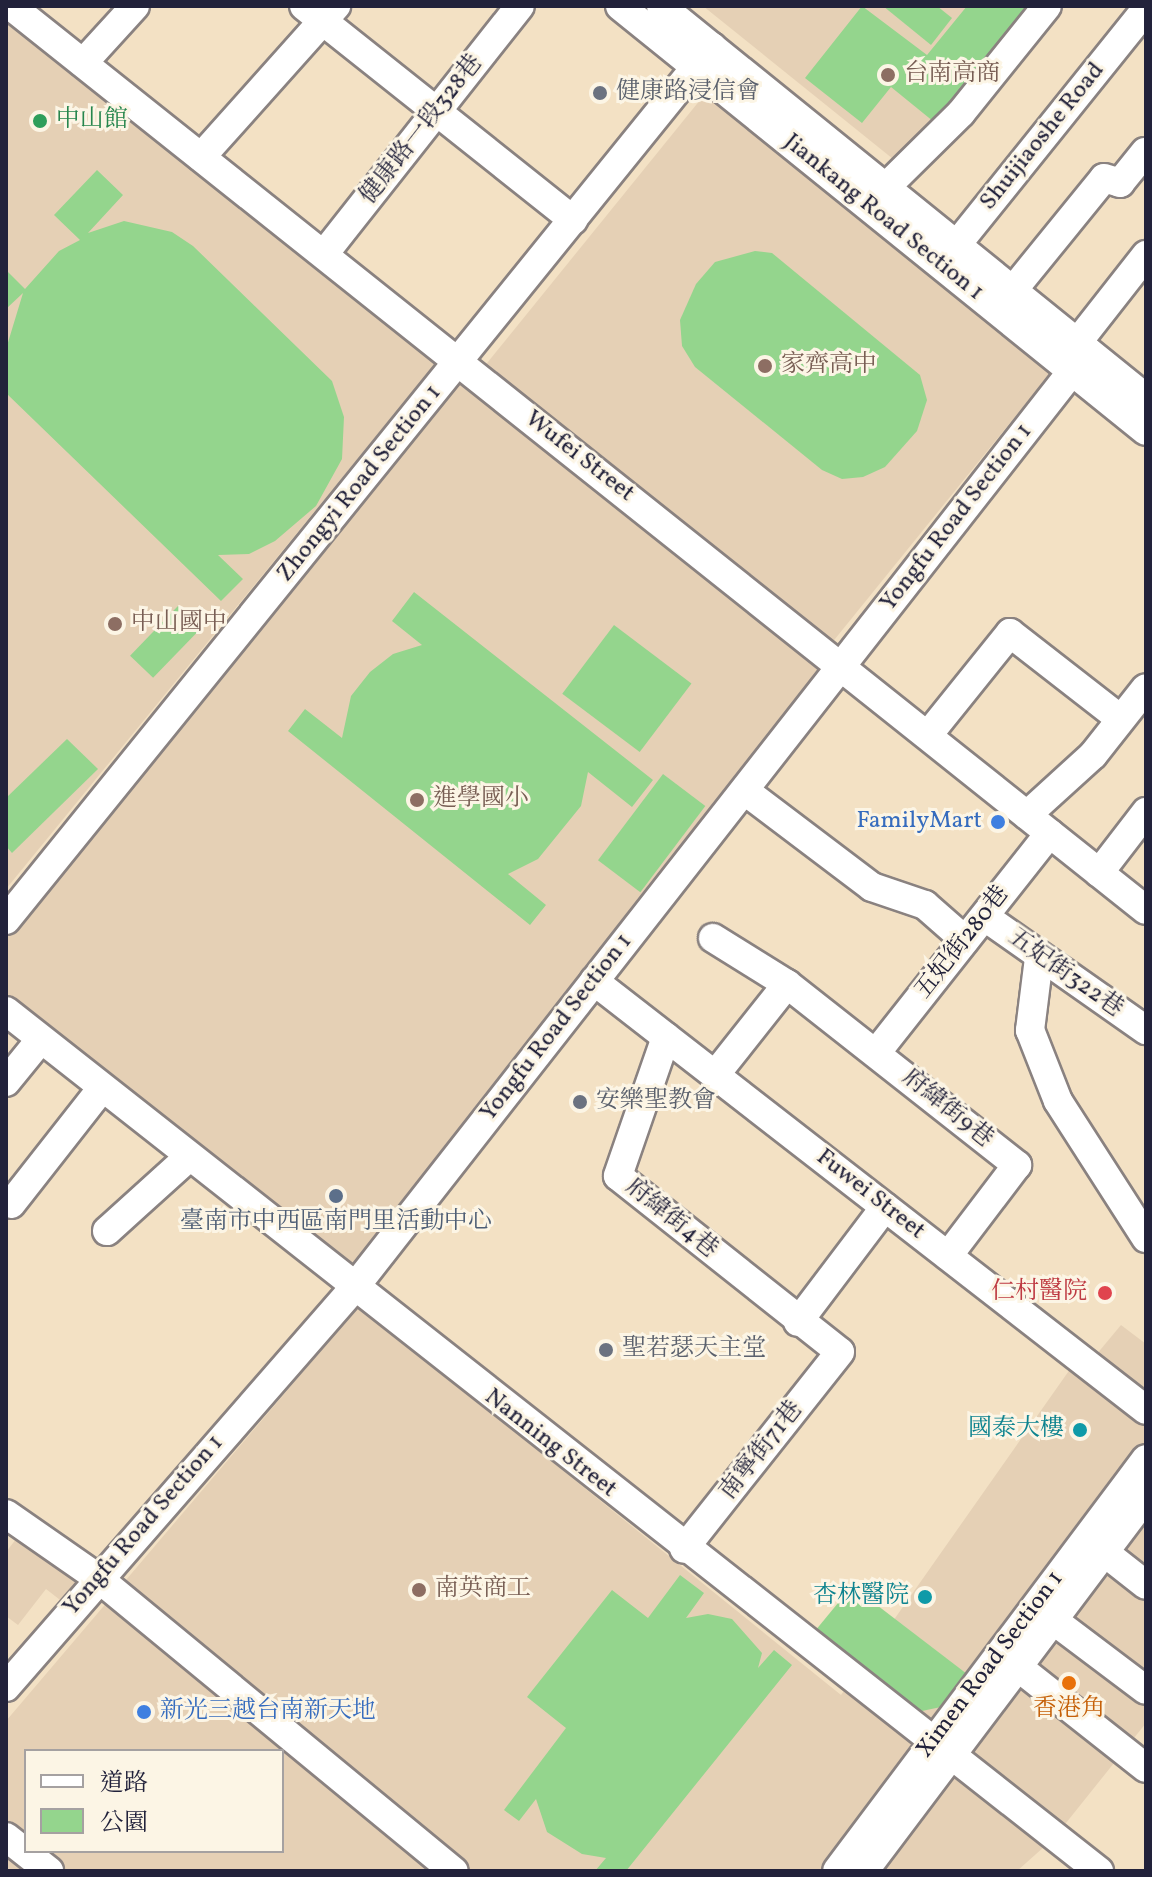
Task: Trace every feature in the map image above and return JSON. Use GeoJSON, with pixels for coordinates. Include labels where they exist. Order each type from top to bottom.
{"type":"FeatureCollection","features":[{"type":"Feature","properties":{"kind":"street","name":"Wufei Street"},"geometry":{"type":"LineString","coordinates":[[11,6],[1146,910]]}},
{"type":"Feature","properties":{"kind":"street"},"geometry":{"type":"LineString","coordinates":[[83,63],[135,6]]}},
{"type":"Feature","properties":{"kind":"street","name":"健康路一段328巷"},"geometry":{"type":"LineString","coordinates":[[324,254],[520,6]]}},
{"type":"Feature","properties":{"kind":"street","name":"Jiankang Road Section 1"},"geometry":{"type":"LineString","coordinates":[[620,6],[704,57],[886,187],[948,254],[1013,290],[1079,355],[1146,431]]}},
{"type":"Feature","properties":{"kind":"street","name":"Jiankang Road Section 1"},"geometry":{"type":"LineString","coordinates":[[661,6],[704,57],[948,254],[1079,355],[1146,398]]}},
{"type":"Feature","properties":{"kind":"street"},"geometry":{"type":"LineString","coordinates":[[886,187],[961,113],[1047,6]]}},
{"type":"Feature","properties":{"kind":"street","name":"Shuijiaoshe Road"},"geometry":{"type":"LineString","coordinates":[[948,254],[1146,9]]}},
{"type":"Feature","properties":{"kind":"street"},"geometry":{"type":"LineString","coordinates":[[201,157],[321,11],[437,112],[573,220]]}},
{"type":"Feature","properties":{"kind":"street","name":"Zhongyi Road Section 1"},"geometry":{"type":"LineString","coordinates":[[6,920],[704,57]]}},
{"type":"Feature","properties":{"kind":"street"},"geometry":{"type":"LineString","coordinates":[[1013,290],[1104,178],[1120,183],[1145,152]]}},
{"type":"Feature","properties":{"kind":"street","name":"Yongfu Road Section 1"},"geometry":{"type":"LineString","coordinates":[[6,1687],[354,1288],[842,665],[1079,355],[1146,255]]}},
{"type":"Feature","properties":{"kind":"street"},"geometry":{"type":"LineString","coordinates":[[928,735],[1010,633],[1119,718]]}},
{"type":"Feature","properties":{"kind":"street"},"geometry":{"type":"LineString","coordinates":[[1027,815],[1093,755],[1119,718],[1146,688]]}},
{"type":"Feature","properties":{"kind":"street"},"geometry":{"type":"LineString","coordinates":[[749,794],[872,887],[925,905],[965,940]]}},
{"type":"Feature","properties":{"kind":"street"},"geometry":{"type":"LineString","coordinates":[[1099,873],[1146,812]]}},
{"type":"Feature","properties":{"kind":"street","name":"五妃街280巷"},"geometry":{"type":"LineString","coordinates":[[876,1053],[1050,833]]}},
{"type":"Feature","properties":{"kind":"street","name":"五妃街322巷"},"geometry":{"type":"LineString","coordinates":[[985,917],[1039,958],[1146,1030]]}},
{"type":"Feature","properties":{"kind":"street","name":"府緯街9巷"},"geometry":{"type":"LineString","coordinates":[[713,938],[787,984],[1017,1165],[948,1256]]}},
{"type":"Feature","properties":{"kind":"street"},"geometry":{"type":"LineString","coordinates":[[1039,958],[1030,1030],[1058,1101],[1146,1238]]}},
{"type":"Feature","properties":{"kind":"street","name":"Fuwei Street"},"geometry":{"type":"LineString","coordinates":[[594,981],[1146,1410]]}},
{"type":"Feature","properties":{"kind":"street"},"geometry":{"type":"LineString","coordinates":[[715,1075],[787,984]]}},
{"type":"Feature","properties":{"kind":"street","name":"Nanning Street"},"geometry":{"type":"LineString","coordinates":[[6,1011],[684,1549],[1099,1871]]}},
{"type":"Feature","properties":{"kind":"street","name":"府緯街4巷"},"geometry":{"type":"LineString","coordinates":[[666,1037],[618,1176],[798,1322],[840,1352]]}},
{"type":"Feature","properties":{"kind":"street"},"geometry":{"type":"LineString","coordinates":[[6,1082],[41,1039]]}},
{"type":"Feature","properties":{"kind":"street"},"geometry":{"type":"LineString","coordinates":[[11,1204],[102,1088]]}},
{"type":"Feature","properties":{"kind":"street"},"geometry":{"type":"LineString","coordinates":[[107,1231],[189,1157]]}},
{"type":"Feature","properties":{"kind":"street"},"geometry":{"type":"LineString","coordinates":[[798,1322],[885,1207]]}},
{"type":"Feature","properties":{"kind":"street","name":"南寧街71巷"},"geometry":{"type":"LineString","coordinates":[[684,1549],[840,1352]]}},
{"type":"Feature","properties":{"kind":"street","name":"Ximen Road Section 1"},"geometry":{"type":"LineString","coordinates":[[864,1871],[942,1749],[1146,1459]]}},
{"type":"Feature","properties":{"kind":"street","name":"Ximen Road Section 1"},"geometry":{"type":"LineString","coordinates":[[837,1871],[942,1749],[1018,1667],[1146,1497]]}},
{"type":"Feature","properties":{"kind":"street"},"geometry":{"type":"LineString","coordinates":[[6,1514],[98,1578],[454,1871]]}},
{"type":"Feature","properties":{"kind":"street"},"geometry":{"type":"LineString","coordinates":[[1104,1552],[1146,1585]]}},
{"type":"Feature","properties":{"kind":"street"},"geometry":{"type":"LineString","coordinates":[[1053,1620],[1146,1690]]}},
{"type":"Feature","properties":{"kind":"street"},"geometry":{"type":"LineString","coordinates":[[1018,1667],[1146,1768]]}},
{"type":"Feature","properties":{"kind":"street"},"geometry":{"type":"LineString","coordinates":[[6,1837],[24,1851]]}},
{"type":"Feature","properties":{"kind":"street"},"geometry":{"type":"LineString","coordinates":[[26,1853],[49,1871]]}},
{"type":"Feature","properties":{"kind":"shaded area","name":"台南高商"},"geometry":{"type":"Polygon","coordinates":[[[703,6],[1042,6],[903,167],[703,6]]]}},
{"type":"Feature","properties":{"kind":"shaded area","name":"中山國中"},"geometry":{"type":"Polygon","coordinates":[[[6,13],[440,358],[6,889],[6,13]]]}},
{"type":"Feature","properties":{"kind":"shaded area","name":"家齊高中"},"geometry":{"type":"Polygon","coordinates":[[[709,89],[1054,368],[827,648],[482,369],[709,89]]]}},
{"type":"Feature","properties":{"kind":"shaded area","name":"進學國小"},"geometry":{"type":"Polygon","coordinates":[[[461,378],[822,664],[355,1269],[6,993],[6,935],[461,378]]]}},
{"type":"Feature","properties":{"kind":"shaded area"},"geometry":{"type":"Polygon","coordinates":[[[359,1306],[841,1695],[1073,1365],[1146,1422],[1146,1723],[1054,1838],[1017,1871],[6,1871],[6,1721],[359,1306]]]}},
{"type":"Feature","properties":{"kind":"shaded area"},"geometry":{"type":"Polygon","coordinates":[[[1121,1325],[1146,1344],[1146,1393],[1096,1355],[1121,1325]]]}},
{"type":"Feature","properties":{"kind":"shaded area"},"geometry":{"type":"Polygon","coordinates":[[[20,1534],[80,1583],[73,1610],[46,1589],[18,1625],[6,1616],[6,1552],[20,1534]]]}},
{"type":"Feature","properties":{"kind":"green space"},"geometry":{"type":"Polygon","coordinates":[[[862,6],[927,55],[967,6],[1038,6],[939,126],[891,87],[862,123],[805,78],[862,6]]]}},
{"type":"Feature","properties":{"kind":"green space"},"geometry":{"type":"Polygon","coordinates":[[[883,6],[937,6],[952,18],[931,45],[883,6]]]}},
{"type":"Feature","properties":{"kind":"green space"},"geometry":{"type":"Polygon","coordinates":[[[97,170],[123,195],[88,233],[124,221],[172,232],[193,246],[332,381],[344,417],[342,459],[316,506],[275,541],[249,554],[218,555],[243,579],[221,601],[6,393],[6,349],[23,293],[6,309],[6,270],[25,289],[59,251],[80,240],[54,215],[97,170]]]}},
{"type":"Feature","properties":{"kind":"green space"},"geometry":{"type":"Polygon","coordinates":[[[755,251],[772,253],[920,375],[927,400],[917,431],[885,467],[863,477],[842,479],[822,470],[695,367],[682,346],[680,320],[696,284],[715,262],[755,251]]]}},
{"type":"Feature","properties":{"kind":"green space"},"geometry":{"type":"Polygon","coordinates":[[[414,592],[653,780],[632,807],[588,772],[581,806],[538,859],[508,874],[546,905],[530,925],[288,731],[305,709],[342,738],[351,696],[370,672],[393,654],[422,645],[392,621],[414,592]]]}},
{"type":"Feature","properties":{"kind":"green space"},"geometry":{"type":"Polygon","coordinates":[[[178,606],[201,628],[153,678],[130,656],[178,606]]]}},
{"type":"Feature","properties":{"kind":"green space"},"geometry":{"type":"Polygon","coordinates":[[[614,625],[691,683],[640,752],[562,694],[614,625]]]}},
{"type":"Feature","properties":{"kind":"green space"},"geometry":{"type":"Polygon","coordinates":[[[67,739],[98,769],[12,853],[6,846],[6,798],[67,739]]]}},
{"type":"Feature","properties":{"kind":"green space"},"geometry":{"type":"Polygon","coordinates":[[[663,774],[705,806],[640,892],[598,860],[663,774]]]}},
{"type":"Feature","properties":{"kind":"green space"},"geometry":{"type":"Polygon","coordinates":[[[680,1575],[704,1593],[686,1618],[708,1614],[732,1619],[762,1653],[758,1668],[774,1650],[792,1665],[626,1871],[595,1871],[606,1858],[582,1854],[547,1832],[536,1799],[519,1821],[504,1810],[566,1728],[527,1697],[612,1590],[648,1618],[680,1575]]]}},
{"type":"Feature","properties":{"kind":"green space"},"geometry":{"type":"Polygon","coordinates":[[[852,1586],[967,1674],[941,1707],[917,1712],[815,1631],[852,1586]]]}},
{"type":"Feature","properties":{"kind":"place","name":"台南高商"},"geometry":{"type":"Point","coordinates":[888,75]}},
{"type":"Feature","properties":{"kind":"place","name":"健康路浸信會"},"geometry":{"type":"Point","coordinates":[600,93]}},
{"type":"Feature","properties":{"kind":"place","name":"中山館"},"geometry":{"type":"Point","coordinates":[40,121]}},
{"type":"Feature","properties":{"kind":"place","name":"家齊高中"},"geometry":{"type":"Point","coordinates":[765,366]}},
{"type":"Feature","properties":{"kind":"place","name":"中山國中"},"geometry":{"type":"Point","coordinates":[115,624]}},
{"type":"Feature","properties":{"kind":"place","name":"進學國小"},"geometry":{"type":"Point","coordinates":[417,800]}},
{"type":"Feature","properties":{"kind":"place","name":"FamilyMart"},"geometry":{"type":"Point","coordinates":[998,822]}},
{"type":"Feature","properties":{"kind":"place","name":"安樂聖教會"},"geometry":{"type":"Point","coordinates":[580,1102]}},
{"type":"Feature","properties":{"kind":"place","name":"臺南市中西區南門里活動中心"},"geometry":{"type":"Point","coordinates":[336,1196]}},
{"type":"Feature","properties":{"kind":"place","name":"仁村醫院"},"geometry":{"type":"Point","coordinates":[1105,1293]}},
{"type":"Feature","properties":{"kind":"place","name":"聖若瑟天主堂"},"geometry":{"type":"Point","coordinates":[606,1350]}},
{"type":"Feature","properties":{"kind":"place","name":"國泰大樓"},"geometry":{"type":"Point","coordinates":[1080,1430]}},
{"type":"Feature","properties":{"kind":"place","name":"南英商工"},"geometry":{"type":"Point","coordinates":[419,1590]}},
{"type":"Feature","properties":{"kind":"place","name":"杏林醫院"},"geometry":{"type":"Point","coordinates":[925,1597]}},
{"type":"Feature","properties":{"kind":"place","name":"香港角"},"geometry":{"type":"Point","coordinates":[1069,1683]}},
{"type":"Feature","properties":{"kind":"place","name":"新光三越台南新天地"},"geometry":{"type":"Point","coordinates":[144,1712]}}]}
